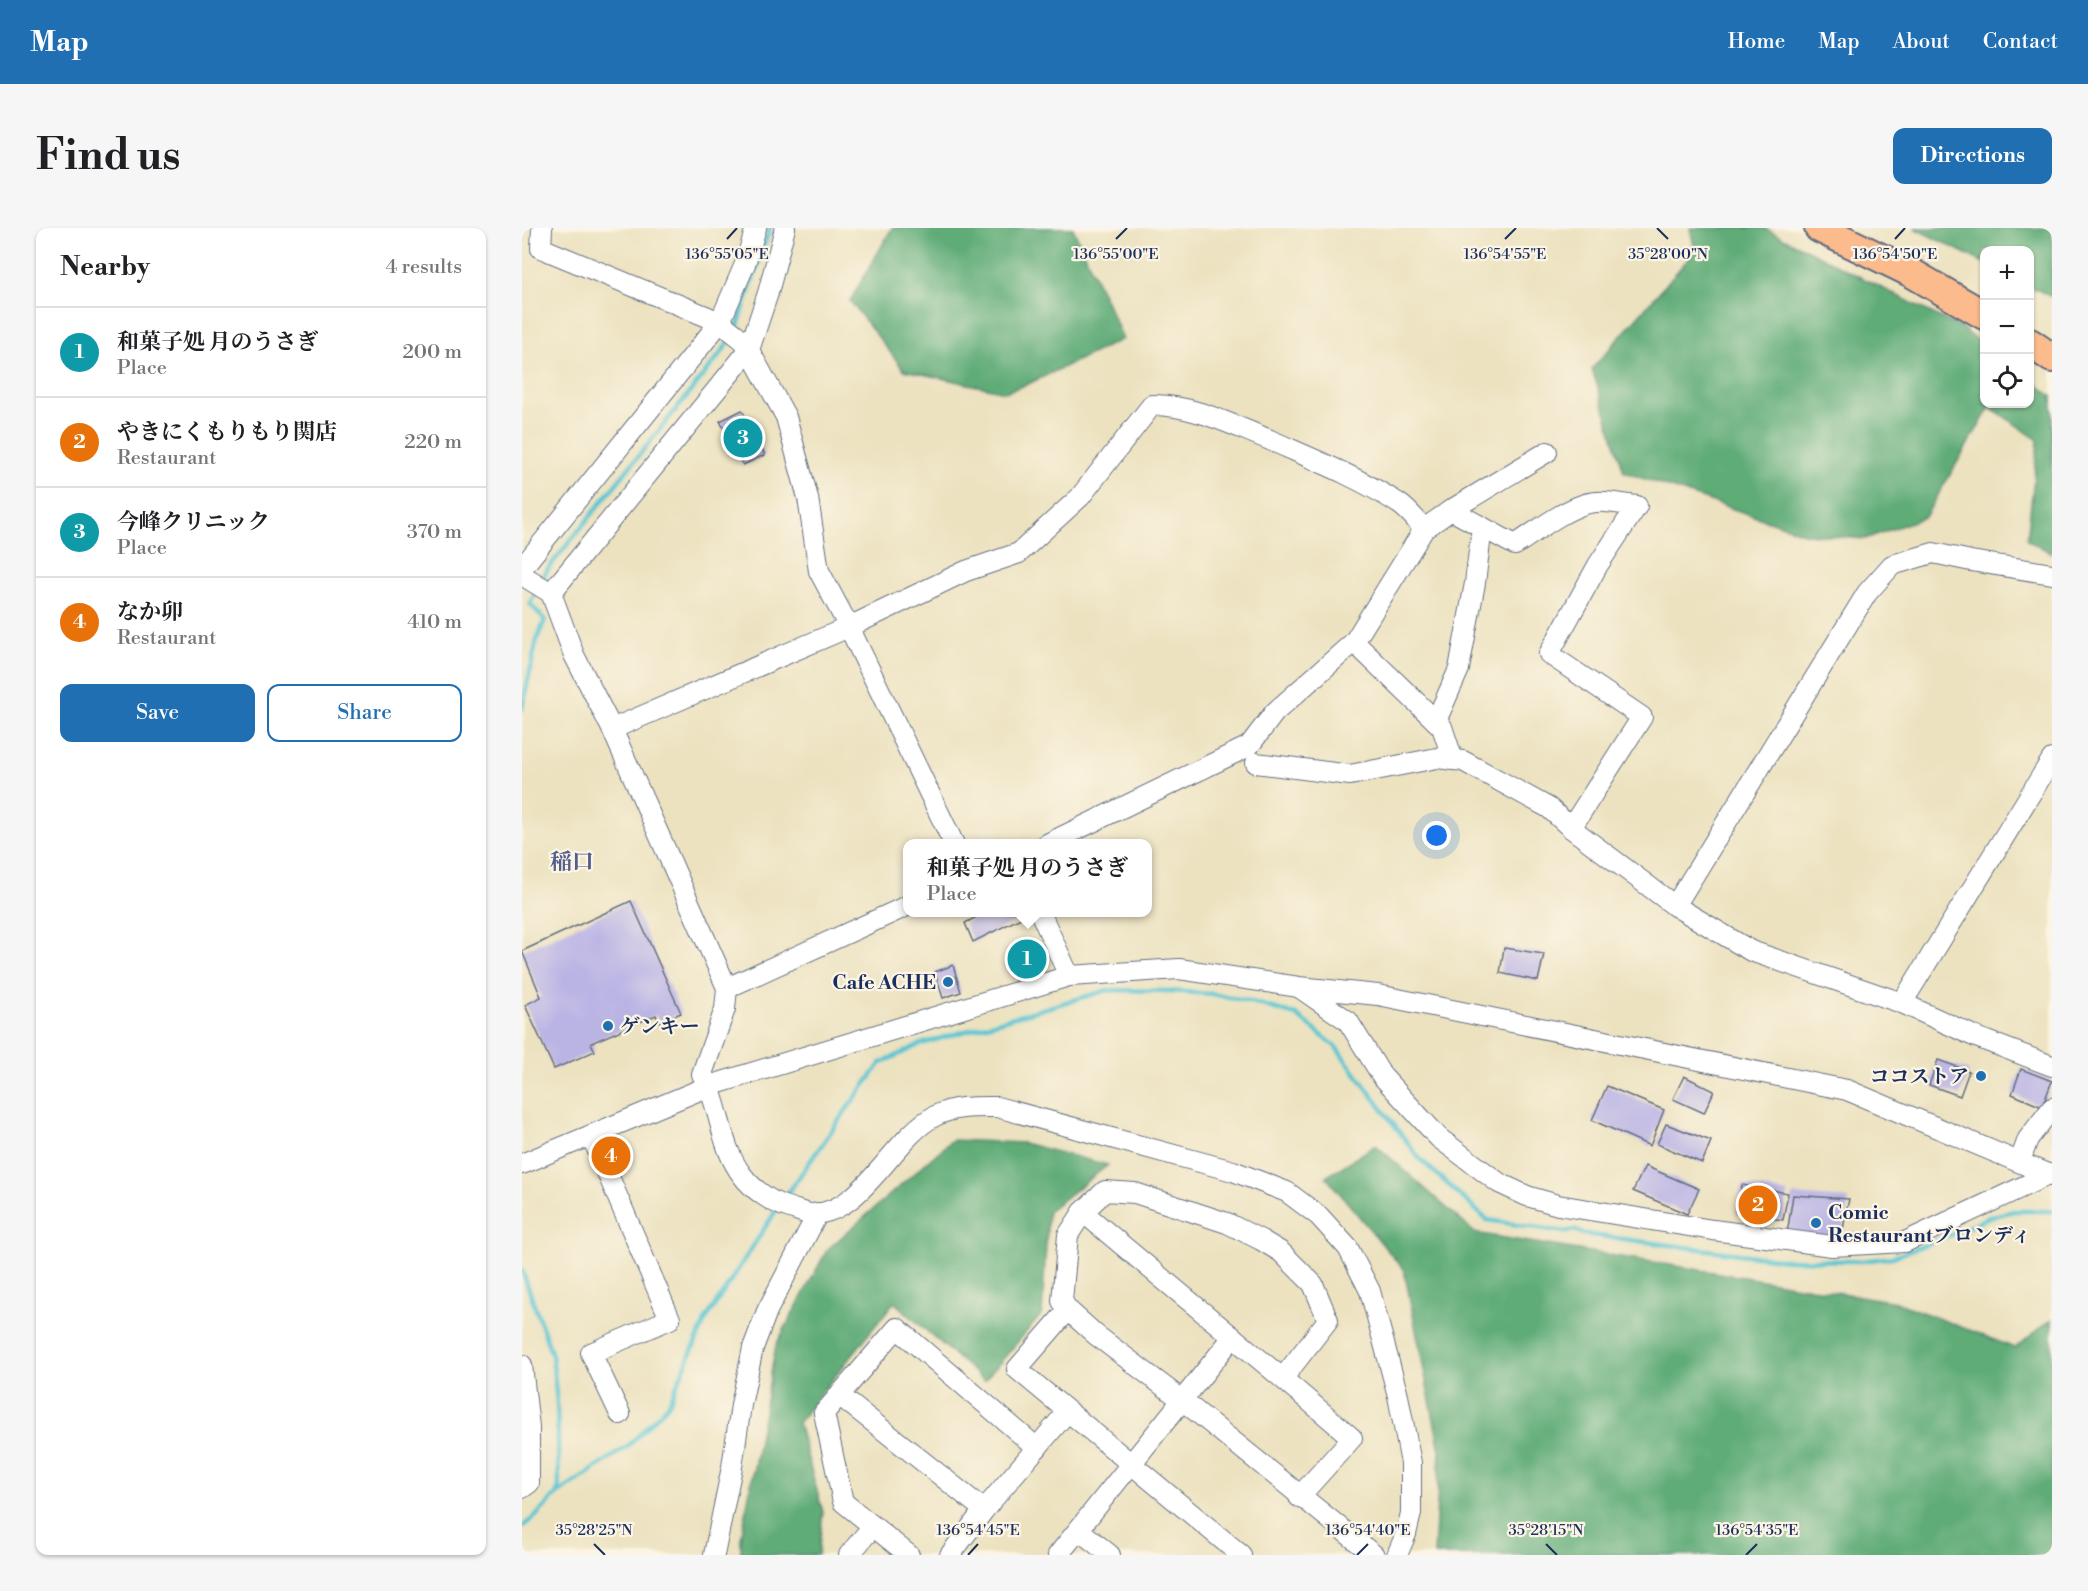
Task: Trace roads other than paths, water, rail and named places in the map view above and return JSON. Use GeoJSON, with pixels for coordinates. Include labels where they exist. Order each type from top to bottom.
{"type":"FeatureCollection","features":[{"type":"Feature","properties":{"kind":"highway"},"geometry":{"type":"LineString","coordinates":[[1819,228],[1910,272],[1980,313]]}},
{"type":"Feature","properties":{"kind":"highway"},"geometry":{"type":"LineString","coordinates":[[1841,228],[1916,265],[1980,303]]}},
{"type":"Feature","properties":{"kind":"highway"},"geometry":{"type":"LineString","coordinates":[[2034,337],[2052,349]]}},
{"type":"Feature","properties":{"kind":"highway"},"geometry":{"type":"LineString","coordinates":[[2034,346],[2052,358]]}},
{"type":"Feature","properties":{"kind":"street"},"geometry":{"type":"LineString","coordinates":[[542,228],[541,248],[720,322],[746,345],[786,417],[808,498],[819,571],[849,627],[952,839]]}},
{"type":"Feature","properties":{"kind":"street"},"geometry":{"type":"LineString","coordinates":[[522,568],[720,322],[745,264],[756,228]]}},
{"type":"Feature","properties":{"kind":"street"},"geometry":{"type":"LineString","coordinates":[[551,593],[746,345],[768,293],[785,228]]}},
{"type":"Feature","properties":{"kind":"street"},"geometry":{"type":"LineString","coordinates":[[612,729],[849,627],[966,571],[1019,553],[1080,497],[1152,405],[1169,405],[1208,415],[1305,455],[1355,478],[1400,504],[1424,529]]}},
{"type":"Feature","properties":{"kind":"street"},"geometry":{"type":"LineString","coordinates":[[1055,839],[1250,746],[1275,711],[1354,642],[1424,529],[1450,510],[1547,452]]}},
{"type":"Feature","properties":{"kind":"street"},"geometry":{"type":"LineString","coordinates":[[1450,510],[1515,545],[1564,514],[1586,504],[1608,502],[1637,506],[1598,565],[1549,654],[1642,717],[1571,828]]}},
{"type":"Feature","properties":{"kind":"street"},"geometry":{"type":"LineString","coordinates":[[1436,721],[1459,669],[1475,583],[1482,527]]}},
{"type":"Feature","properties":{"kind":"street"},"geometry":{"type":"LineString","coordinates":[[1676,906],[1867,593],[1892,565],[1934,553],[2052,574]]}},
{"type":"Feature","properties":{"kind":"street"},"geometry":{"type":"LineString","coordinates":[[522,575],[551,593],[574,655],[612,729],[727,988],[725,1009],[702,1074],[709,1086],[723,1138],[743,1177],[758,1192],[785,1207],[815,1213],[834,1209],[867,1184],[917,1128],[935,1116],[962,1107],[997,1107],[1233,1171],[1287,1192],[1319,1216],[1348,1248],[1370,1291],[1398,1396],[1411,1463],[1411,1514],[1397,1555]]}},
{"type":"Feature","properties":{"kind":"street"},"geometry":{"type":"LineString","coordinates":[[1354,642],[1442,727],[1454,760]]}},
{"type":"Feature","properties":{"kind":"street"},"geometry":{"type":"LineString","coordinates":[[1256,763],[1350,775],[1437,758],[1463,761],[1549,808],[1571,828],[1676,906],[1751,951],[1902,1003],[1976,1037],[2052,1066]]}},
{"type":"Feature","properties":{"kind":"street"},"geometry":{"type":"LineString","coordinates":[[1902,1003],[2052,759]]}},
{"type":"Feature","properties":{"kind":"street"},"geometry":{"type":"LineString","coordinates":[[727,988],[903,908]]}},
{"type":"Feature","properties":{"kind":"street"},"geometry":{"type":"LineString","coordinates":[[1042,917],[1070,976]]}},
{"type":"Feature","properties":{"kind":"street"},"geometry":{"type":"LineString","coordinates":[[522,1164],[709,1086],[1070,976],[1179,969],[1378,996],[1847,1090],[2051,1175]]}},
{"type":"Feature","properties":{"kind":"street"},"geometry":{"type":"LineString","coordinates":[[1299,987],[1348,1022],[1382,1076],[1439,1138],[1499,1183],[1527,1196],[1558,1205],[1832,1246],[1905,1242],[2051,1175]]}},
{"type":"Feature","properties":{"kind":"street"},"geometry":{"type":"LineString","coordinates":[[2020,1161],[2028,1139],[2052,1108]]}},
{"type":"Feature","properties":{"kind":"street"},"geometry":{"type":"LineString","coordinates":[[591,1136],[670,1318],[591,1353],[620,1414]]}},
{"type":"Feature","properties":{"kind":"street"},"geometry":{"type":"LineString","coordinates":[[1283,1378],[1328,1320],[1312,1284],[1281,1252],[1227,1223],[1135,1193],[1105,1191],[1083,1212],[1068,1235],[1062,1300],[1068,1310],[1096,1335],[1182,1400],[1299,1497],[1374,1555]]}},
{"type":"Feature","properties":{"kind":"street"},"geometry":{"type":"LineString","coordinates":[[1083,1212],[1352,1438],[1299,1497]]}},
{"type":"Feature","properties":{"kind":"street"},"geometry":{"type":"LineString","coordinates":[[714,1555],[753,1348],[767,1311],[815,1213]]}},
{"type":"Feature","properties":{"kind":"street"},"geometry":{"type":"LineString","coordinates":[[1068,1310],[1017,1369],[1241,1555]]}},
{"type":"Feature","properties":{"kind":"street"},"geometry":{"type":"LineString","coordinates":[[909,1555],[843,1502],[824,1413],[897,1328],[1037,1448]]}},
{"type":"Feature","properties":{"kind":"street"},"geometry":{"type":"LineString","coordinates":[[1058,1555],[1233,1337]]}},
{"type":"Feature","properties":{"kind":"street"},"geometry":{"type":"LineString","coordinates":[[522,1365],[530,1483],[522,1488]]}},
{"type":"Feature","properties":{"kind":"street"},"geometry":{"type":"LineString","coordinates":[[839,1395],[984,1510]]}},
{"type":"Feature","properties":{"kind":"street"},"geometry":{"type":"LineString","coordinates":[[950,1555],[984,1510],[1067,1412]]}},
{"type":"Feature","properties":{"kind":"street"},"geometry":{"type":"LineString","coordinates":[[849,1555],[873,1526]]}},
{"type":"Feature","properties":{"kind":"street"},"geometry":{"type":"LineString","coordinates":[[1079,1530],[1110,1555]]}},
{"type":"Feature","properties":{"kind":"waterway"},"geometry":{"type":"LineString","coordinates":[[737,328],[770,228]]}},
{"type":"Feature","properties":{"kind":"waterway"},"geometry":{"type":"LineString","coordinates":[[541,581],[547,570],[731,338]]}},
{"type":"Feature","properties":{"kind":"waterway"},"geometry":{"type":"LineString","coordinates":[[522,709],[537,639],[545,620],[530,604],[537,589]]}},
{"type":"Feature","properties":{"kind":"waterway"},"geometry":{"type":"LineString","coordinates":[[783,1200],[881,1063],[921,1044],[1108,990],[1212,994],[1248,1001],[1296,1015],[1335,1046],[1419,1158],[1487,1220],[1786,1260],[1862,1261],[1893,1257],[1956,1233],[1989,1217],[2014,1211],[2052,1211]]}},
{"type":"Feature","properties":{"kind":"waterway"},"geometry":{"type":"LineString","coordinates":[[522,1527],[556,1495],[628,1446],[668,1405],[706,1319],[777,1209]]}},
{"type":"Feature","properties":{"kind":"waterway"},"geometry":{"type":"LineString","coordinates":[[522,1270],[552,1355],[557,1403],[559,1486],[556,1495]]}},
{"type":"Feature","properties":{"kind":"place","name":"今峰クリニック"},"geometry":{"type":"Point","coordinates":[743,438]}},
{"type":"Feature","properties":{"kind":"place","name":"和菓子処 月のうさぎ"},"geometry":{"type":"Point","coordinates":[1027,959]}},
{"type":"Feature","properties":{"kind":"place","name":"Cafe ACHE"},"geometry":{"type":"Point","coordinates":[948,982]}},
{"type":"Feature","properties":{"kind":"place","name":"ゲンキー"},"geometry":{"type":"Point","coordinates":[608,1026]}},
{"type":"Feature","properties":{"kind":"place","name":"ココストア"},"geometry":{"type":"Point","coordinates":[1981,1076]}},
{"type":"Feature","properties":{"kind":"place","name":"なか卯"},"geometry":{"type":"Point","coordinates":[611,1156]}},
{"type":"Feature","properties":{"kind":"place","name":"やきにくもりもり関店"},"geometry":{"type":"Point","coordinates":[1758,1205]}},
{"type":"Feature","properties":{"kind":"place","name":"Comic Restaurantブロンディ"},"geometry":{"type":"Point","coordinates":[1816,1223]}},
{"type":"Feature","properties":{"kind":"district","name":"稲口"},"geometry":{"type":"Point","coordinates":[572,861]}}]}
